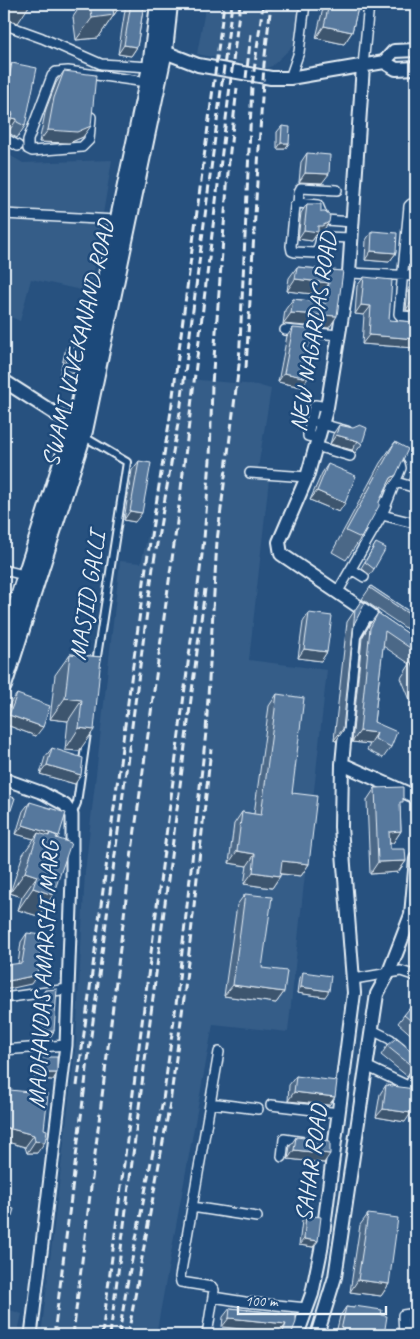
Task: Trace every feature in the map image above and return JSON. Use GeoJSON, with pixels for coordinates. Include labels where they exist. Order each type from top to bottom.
{"type":"FeatureCollection","features":[{"type":"Feature","properties":{"kind":"main road","name":"SWAMI VIVEKANAND ROAD"},"geometry":{"type":"LineString","coordinates":[[4,686],[31,577],[73,425],[146,82],[158,49],[158,4]]}},
{"type":"Feature","properties":{"kind":"main road","name":"SWAMI VIVEKANAND ROAD"},"geometry":{"type":"LineString","coordinates":[[4,641],[31,577],[83,436],[158,49],[170,4]]}},
{"type":"Feature","properties":{"kind":"main road"},"geometry":{"type":"LineString","coordinates":[[158,49],[198,65],[271,78],[290,78],[384,62],[394,51],[416,50]]}},
{"type":"Feature","properties":{"kind":"main road"},"geometry":{"type":"LineString","coordinates":[[394,51],[396,69]]}},
{"type":"Feature","properties":{"kind":"main road"},"geometry":{"type":"LineString","coordinates":[[384,62],[396,69],[416,68]]}},
{"type":"Feature","properties":{"kind":"main road","name":"NEW NAGARDAS ROAD"},"geometry":{"type":"LineString","coordinates":[[363,66],[351,238],[327,407],[316,431],[307,477],[280,542],[281,554],[383,624]]}},
{"type":"Feature","properties":{"kind":"main road"},"geometry":{"type":"LineString","coordinates":[[4,381],[73,425]]}},
{"type":"Feature","properties":{"kind":"main road","name":"SAHAR ROAD"},"geometry":{"type":"LineString","coordinates":[[297,1335],[313,1292],[321,1250],[326,1144],[339,1113],[354,993],[341,827],[342,764],[354,636],[367,612]]}},
{"type":"Feature","properties":{"kind":"main road"},"geometry":{"type":"LineString","coordinates":[[342,764],[416,797]]}},
{"type":"Feature","properties":{"kind":"main road"},"geometry":{"type":"LineString","coordinates":[[354,993],[377,994],[389,972],[411,915],[416,859]]}},
{"type":"Feature","properties":{"kind":"main road","name":"SAHAR ROAD"},"geometry":{"type":"LineString","coordinates":[[317,1335],[335,1277],[377,994]]}},
{"type":"Feature","properties":{"kind":"main road"},"geometry":{"type":"LineString","coordinates":[[313,1292],[330,1294]]}},
{"type":"Feature","properties":{"kind":"street"},"geometry":{"type":"LineString","coordinates":[[290,78],[299,52],[305,4]]}},
{"type":"Feature","properties":{"kind":"street"},"geometry":{"type":"LineString","coordinates":[[363,66],[369,4]]}},
{"type":"Feature","properties":{"kind":"street"},"geometry":{"type":"LineString","coordinates":[[6,25],[42,38],[101,64],[150,67]]}},
{"type":"Feature","properties":{"kind":"street"},"geometry":{"type":"LineString","coordinates":[[92,103],[89,140],[85,145],[78,149],[32,151],[28,149],[28,140],[53,73],[60,71],[94,80],[146,82]]}},
{"type":"Feature","properties":{"kind":"street"},"geometry":{"type":"LineString","coordinates":[[4,138],[18,146]]}},
{"type":"Feature","properties":{"kind":"street"},"geometry":{"type":"LineString","coordinates":[[337,190],[301,188],[298,203],[295,206],[292,251],[315,253],[318,250],[321,239],[326,237],[351,238]]}},
{"type":"Feature","properties":{"kind":"street"},"geometry":{"type":"LineString","coordinates":[[298,203],[318,205],[326,220],[352,222]]}},
{"type":"Feature","properties":{"kind":"street"},"geometry":{"type":"LineString","coordinates":[[416,204],[409,206],[399,314],[401,316],[416,317]]}},
{"type":"Feature","properties":{"kind":"street"},"geometry":{"type":"LineString","coordinates":[[4,214],[116,220]]}},
{"type":"Feature","properties":{"kind":"street"},"geometry":{"type":"LineString","coordinates":[[404,259],[416,260]]}},
{"type":"Feature","properties":{"kind":"street"},"geometry":{"type":"LineString","coordinates":[[346,276],[414,279]]}},
{"type":"Feature","properties":{"kind":"street"},"geometry":{"type":"LineString","coordinates":[[285,330],[338,335]]}},
{"type":"Feature","properties":{"kind":"street"},"geometry":{"type":"LineString","coordinates":[[316,431],[348,431]]}},
{"type":"Feature","properties":{"kind":"street"},"geometry":{"type":"LineString","coordinates":[[316,431],[350,456]]}},
{"type":"Feature","properties":{"kind":"street","name":"MASJID GALLI"},"geometry":{"type":"LineString","coordinates":[[83,436],[127,462],[96,668]]}},
{"type":"Feature","properties":{"kind":"street"},"geometry":{"type":"LineString","coordinates":[[337,593],[382,515],[396,482],[401,468],[400,464],[389,459]]}},
{"type":"Feature","properties":{"kind":"street"},"geometry":{"type":"LineString","coordinates":[[250,473],[307,477]]}},
{"type":"Feature","properties":{"kind":"street"},"geometry":{"type":"LineString","coordinates":[[396,482],[416,488]]}},
{"type":"Feature","properties":{"kind":"street"},"geometry":{"type":"LineString","coordinates":[[358,558],[354,554],[382,502]]}},
{"type":"Feature","properties":{"kind":"street"},"geometry":{"type":"LineString","coordinates":[[382,515],[410,522]]}},
{"type":"Feature","properties":{"kind":"street"},"geometry":{"type":"LineString","coordinates":[[351,569],[364,576]]}},
{"type":"Feature","properties":{"kind":"street"},"geometry":{"type":"LineString","coordinates":[[4,570],[31,577]]}},
{"type":"Feature","properties":{"kind":"street"},"geometry":{"type":"LineString","coordinates":[[72,815],[77,803],[88,725]]}},
{"type":"Feature","properties":{"kind":"street","name":"MADHAVDAS AMARSHI MARG"},"geometry":{"type":"LineString","coordinates":[[4,779],[43,793],[65,805],[72,815],[72,878],[66,1046],[31,1335]]}},
{"type":"Feature","properties":{"kind":"street"},"geometry":{"type":"LineString","coordinates":[[354,979],[401,971],[416,976]]}},
{"type":"Feature","properties":{"kind":"street"},"geometry":{"type":"LineString","coordinates":[[4,998],[68,989]]}},
{"type":"Feature","properties":{"kind":"street"},"geometry":{"type":"LineString","coordinates":[[372,1030],[390,1039],[410,1056]]}},
{"type":"Feature","properties":{"kind":"street"},"geometry":{"type":"LineString","coordinates":[[4,1050],[66,1046]]}},
{"type":"Feature","properties":{"kind":"street"},"geometry":{"type":"LineString","coordinates":[[207,1335],[214,1290],[212,1287],[181,1282],[180,1277],[219,1052]]}},
{"type":"Feature","properties":{"kind":"street"},"geometry":{"type":"LineString","coordinates":[[366,1066],[414,1092]]}},
{"type":"Feature","properties":{"kind":"street"},"geometry":{"type":"LineString","coordinates":[[414,1092],[411,1080],[416,1072]]}},
{"type":"Feature","properties":{"kind":"street"},"geometry":{"type":"LineString","coordinates":[[210,1104],[258,1109]]}},
{"type":"Feature","properties":{"kind":"street"},"geometry":{"type":"LineString","coordinates":[[271,1105],[339,1113]]}},
{"type":"Feature","properties":{"kind":"street"},"geometry":{"type":"LineString","coordinates":[[282,1157],[284,1140],[326,1144]]}},
{"type":"Feature","properties":{"kind":"street"},"geometry":{"type":"LineString","coordinates":[[192,1207],[257,1217]]}},
{"type":"Feature","properties":{"kind":"street"},"geometry":{"type":"LineString","coordinates":[[213,1297],[307,1308]]}},
{"type":"Feature","properties":{"kind":"street"},"geometry":{"type":"LineString","coordinates":[[404,1335],[403,1315],[416,1313]]}},
{"type":"Feature","properties":{"kind":"shaded area"},"geometry":{"type":"Polygon","coordinates":[[[206,4],[300,4],[294,45],[272,66],[267,68],[197,54],[206,4]]]}},
{"type":"Feature","properties":{"kind":"shaded area"},"geometry":{"type":"Polygon","coordinates":[[[4,152],[23,163],[112,160],[90,292],[31,279],[20,321],[4,314],[4,152]]]}},
{"type":"Feature","properties":{"kind":"shaded area"},"geometry":{"type":"Polygon","coordinates":[[[176,378],[257,385],[271,389],[258,468],[270,470],[249,660],[327,670],[288,1032],[213,1024],[156,1335],[41,1335],[76,1042],[85,872],[120,561],[141,563],[150,526],[176,378]]]}},
{"type":"Feature","properties":{"kind":"shaded area"},"geometry":{"type":"Polygon","coordinates":[[[4,1308],[22,1314],[17,1335],[4,1335],[4,1308]]]}},
{"type":"Feature","properties":{"kind":"building"},"geometry":{"type":"Polygon","coordinates":[[[90,4],[118,4],[118,9],[113,9],[114,15],[92,18],[90,4]]]}},
{"type":"Feature","properties":{"kind":"building"},"geometry":{"type":"Polygon","coordinates":[[[131,4],[144,4],[137,47],[124,45],[131,4]]]}},
{"type":"Feature","properties":{"kind":"building"},"geometry":{"type":"Polygon","coordinates":[[[329,4],[359,4],[352,32],[324,26],[329,4]]]}},
{"type":"Feature","properties":{"kind":"building"},"geometry":{"type":"Polygon","coordinates":[[[12,63],[37,68],[25,126],[17,122],[17,119],[12,118],[13,113],[4,111],[12,63]]]}},
{"type":"Feature","properties":{"kind":"building"},"geometry":{"type":"Polygon","coordinates":[[[64,71],[96,75],[91,126],[77,132],[48,130],[54,98],[64,71]]]}},
{"type":"Feature","properties":{"kind":"building"},"geometry":{"type":"Polygon","coordinates":[[[282,126],[290,127],[289,143],[281,143],[282,126]]]}},
{"type":"Feature","properties":{"kind":"building"},"geometry":{"type":"Polygon","coordinates":[[[307,153],[330,155],[329,174],[305,173],[307,153]]]}},
{"type":"Feature","properties":{"kind":"building"},"geometry":{"type":"Polygon","coordinates":[[[307,204],[321,204],[321,212],[325,212],[330,216],[329,222],[318,226],[318,232],[304,230],[307,204]]]}},
{"type":"Feature","properties":{"kind":"building"},"geometry":{"type":"Polygon","coordinates":[[[372,231],[397,233],[396,253],[371,251],[372,231]]]}},
{"type":"Feature","properties":{"kind":"building"},"geometry":{"type":"Polygon","coordinates":[[[297,267],[343,271],[337,316],[291,313],[293,299],[326,303],[329,283],[295,279],[297,267]]]}},
{"type":"Feature","properties":{"kind":"building"},"geometry":{"type":"Polygon","coordinates":[[[364,277],[392,280],[389,320],[416,322],[416,339],[369,335],[371,306],[361,305],[364,277]]]}},
{"type":"Feature","properties":{"kind":"building"},"geometry":{"type":"Polygon","coordinates":[[[414,280],[416,280],[416,302],[412,301],[414,280]]]}},
{"type":"Feature","properties":{"kind":"building"},"geometry":{"type":"Polygon","coordinates":[[[293,328],[317,330],[308,378],[284,373],[293,328]]]}},
{"type":"Feature","properties":{"kind":"building"},"geometry":{"type":"Polygon","coordinates":[[[70,342],[83,345],[77,374],[63,371],[70,342]]]}},
{"type":"Feature","properties":{"kind":"building"},"geometry":{"type":"Polygon","coordinates":[[[339,425],[353,428],[360,425],[367,428],[362,444],[358,441],[336,435],[339,425]]]}},
{"type":"Feature","properties":{"kind":"building"},"geometry":{"type":"Polygon","coordinates":[[[395,442],[408,449],[396,475],[391,478],[379,502],[379,506],[361,538],[346,531],[395,442]]]}},
{"type":"Feature","properties":{"kind":"building"},"geometry":{"type":"Polygon","coordinates":[[[139,461],[151,463],[142,513],[130,511],[139,461]]]}},
{"type":"Feature","properties":{"kind":"building"},"geometry":{"type":"Polygon","coordinates":[[[328,464],[356,476],[345,503],[317,491],[328,464]]]}},
{"type":"Feature","properties":{"kind":"building"},"geometry":{"type":"Polygon","coordinates":[[[376,543],[386,548],[374,569],[365,562],[376,543]]]}},
{"type":"Feature","properties":{"kind":"building"},"geometry":{"type":"Polygon","coordinates":[[[371,586],[416,616],[416,619],[370,588],[371,586]]]}},
{"type":"Feature","properties":{"kind":"building"},"geometry":{"type":"Polygon","coordinates":[[[4,595],[11,597],[4,618],[4,595]]]}},
{"type":"Feature","properties":{"kind":"building"},"geometry":{"type":"Polygon","coordinates":[[[361,601],[365,603],[354,624],[343,729],[355,610],[361,601]]]}},
{"type":"Feature","properties":{"kind":"building"},"geometry":{"type":"Polygon","coordinates":[[[309,613],[332,616],[327,652],[304,649],[309,613]]]}},
{"type":"Feature","properties":{"kind":"building"},"geometry":{"type":"Polygon","coordinates":[[[378,613],[416,639],[416,652],[385,631],[374,722],[397,732],[391,747],[375,739],[377,733],[360,731],[370,628],[378,613]]]}},
{"type":"Feature","properties":{"kind":"building"},"geometry":{"type":"Polygon","coordinates":[[[70,654],[101,657],[94,730],[79,728],[82,700],[65,698],[70,654]]]}},
{"type":"Feature","properties":{"kind":"building"},"geometry":{"type":"Polygon","coordinates":[[[416,660],[416,672],[412,662],[416,660]]]}},
{"type":"Feature","properties":{"kind":"building"},"geometry":{"type":"Polygon","coordinates":[[[17,694],[50,706],[43,727],[9,715],[17,694]]]}},
{"type":"Feature","properties":{"kind":"building"},"geometry":{"type":"Polygon","coordinates":[[[277,694],[304,698],[292,793],[317,796],[309,864],[282,861],[280,876],[253,872],[255,854],[237,851],[242,812],[261,815],[277,694]]]}},
{"type":"Feature","properties":{"kind":"building"},"geometry":{"type":"Polygon","coordinates":[[[52,748],[83,758],[81,775],[47,765],[52,748]]]}},
{"type":"Feature","properties":{"kind":"building"},"geometry":{"type":"Polygon","coordinates":[[[403,787],[403,802],[400,802],[401,831],[389,832],[390,849],[405,849],[406,861],[378,862],[375,788],[403,787]]]}},
{"type":"Feature","properties":{"kind":"building"},"geometry":{"type":"Polygon","coordinates":[[[4,794],[15,798],[9,816],[4,814],[4,794]]]}},
{"type":"Feature","properties":{"kind":"building"},"geometry":{"type":"Polygon","coordinates":[[[30,802],[66,813],[59,836],[23,825],[30,802]]]}},
{"type":"Feature","properties":{"kind":"building"},"geometry":{"type":"Polygon","coordinates":[[[38,833],[49,836],[50,833],[57,836],[56,838],[71,843],[53,895],[33,888],[37,876],[25,872],[38,833]]]}},
{"type":"Feature","properties":{"kind":"building"},"geometry":{"type":"Polygon","coordinates":[[[245,894],[272,897],[262,968],[287,971],[284,992],[233,985],[245,894]]]}},
{"type":"Feature","properties":{"kind":"building"},"geometry":{"type":"Polygon","coordinates":[[[4,929],[10,930],[6,965],[22,963],[27,933],[42,935],[37,975],[4,982],[4,929]]]}},
{"type":"Feature","properties":{"kind":"building"},"geometry":{"type":"Polygon","coordinates":[[[303,972],[331,976],[329,991],[301,987],[303,972]]]}},
{"type":"Feature","properties":{"kind":"building"},"geometry":{"type":"Polygon","coordinates":[[[57,989],[54,1031],[42,1032],[45,990],[57,989]]]}},
{"type":"Feature","properties":{"kind":"building"},"geometry":{"type":"Polygon","coordinates":[[[413,1004],[416,1007],[416,1025],[404,1015],[413,1004]]]}},
{"type":"Feature","properties":{"kind":"building"},"geometry":{"type":"Polygon","coordinates":[[[396,1038],[416,1055],[416,1062],[413,1067],[387,1046],[396,1038]]]}},
{"type":"Feature","properties":{"kind":"building"},"geometry":{"type":"Polygon","coordinates":[[[40,1057],[57,1057],[57,1073],[39,1073],[40,1057]]]}},
{"type":"Feature","properties":{"kind":"building"},"geometry":{"type":"Polygon","coordinates":[[[296,1076],[337,1081],[335,1097],[294,1092],[296,1076]]]}},
{"type":"Feature","properties":{"kind":"building"},"geometry":{"type":"Polygon","coordinates":[[[386,1085],[414,1089],[411,1113],[383,1109],[386,1085]]]}},
{"type":"Feature","properties":{"kind":"building"},"geometry":{"type":"Polygon","coordinates":[[[4,1087],[10,1090],[48,1094],[44,1129],[47,1130],[45,1142],[35,1141],[34,1135],[4,1127],[4,1087]]]}},
{"type":"Feature","properties":{"kind":"building"},"geometry":{"type":"Polygon","coordinates":[[[296,1137],[330,1141],[330,1154],[294,1150],[296,1137]]]}},
{"type":"Feature","properties":{"kind":"building"},"geometry":{"type":"Polygon","coordinates":[[[4,1206],[14,1209],[7,1232],[4,1231],[4,1206]]]}},
{"type":"Feature","properties":{"kind":"building"},"geometry":{"type":"Polygon","coordinates":[[[368,1214],[398,1218],[389,1284],[358,1280],[368,1214]]]}},
{"type":"Feature","properties":{"kind":"building"},"geometry":{"type":"Polygon","coordinates":[[[306,1215],[321,1217],[318,1241],[304,1239],[306,1215]]]}},
{"type":"Feature","properties":{"kind":"building"},"geometry":{"type":"Polygon","coordinates":[[[354,1306],[382,1310],[381,1315],[387,1316],[384,1335],[335,1335],[336,1329],[341,1330],[346,1307],[354,1308],[354,1306]]]}},
{"type":"Feature","properties":{"kind":"building"},"geometry":{"type":"Polygon","coordinates":[[[230,1308],[296,1315],[296,1322],[291,1335],[282,1335],[286,1324],[229,1318],[230,1308]]]}},
{"type":"Feature","properties":{"kind":"railway"},"geometry":{"type":"LineString","coordinates":[[77,1086],[146,567],[171,411],[224,4]]}},
{"type":"Feature","properties":{"kind":"railway"},"geometry":{"type":"LineString","coordinates":[[54,1335],[91,1036],[153,567],[180,412],[232,4]]}},
{"type":"Feature","properties":{"kind":"railway"},"geometry":{"type":"LineString","coordinates":[[73,1335],[130,866],[176,530],[240,4]]}},
{"type":"Feature","properties":{"kind":"railway"},"geometry":{"type":"LineString","coordinates":[[119,1335],[163,1100],[177,997],[206,732],[217,541],[239,365],[252,86],[263,4]]}},
{"type":"Feature","properties":{"kind":"railway"},"geometry":{"type":"LineString","coordinates":[[246,368],[264,64],[271,4]]}},
{"type":"Feature","properties":{"kind":"railway"},"geometry":{"type":"LineString","coordinates":[[246,78],[251,34]]}},
{"type":"Feature","properties":{"kind":"railway"},"geometry":{"type":"LineString","coordinates":[[102,1335],[204,539],[210,460],[212,384],[229,160],[237,88]]}},
{"type":"Feature","properties":{"kind":"railway"},"geometry":{"type":"LineString","coordinates":[[110,1335],[205,589]]}},
{"type":"Feature","properties":{"kind":"railway"},"geometry":{"type":"LineString","coordinates":[[128,1335],[170,1103],[184,998],[211,749]]}}]}
